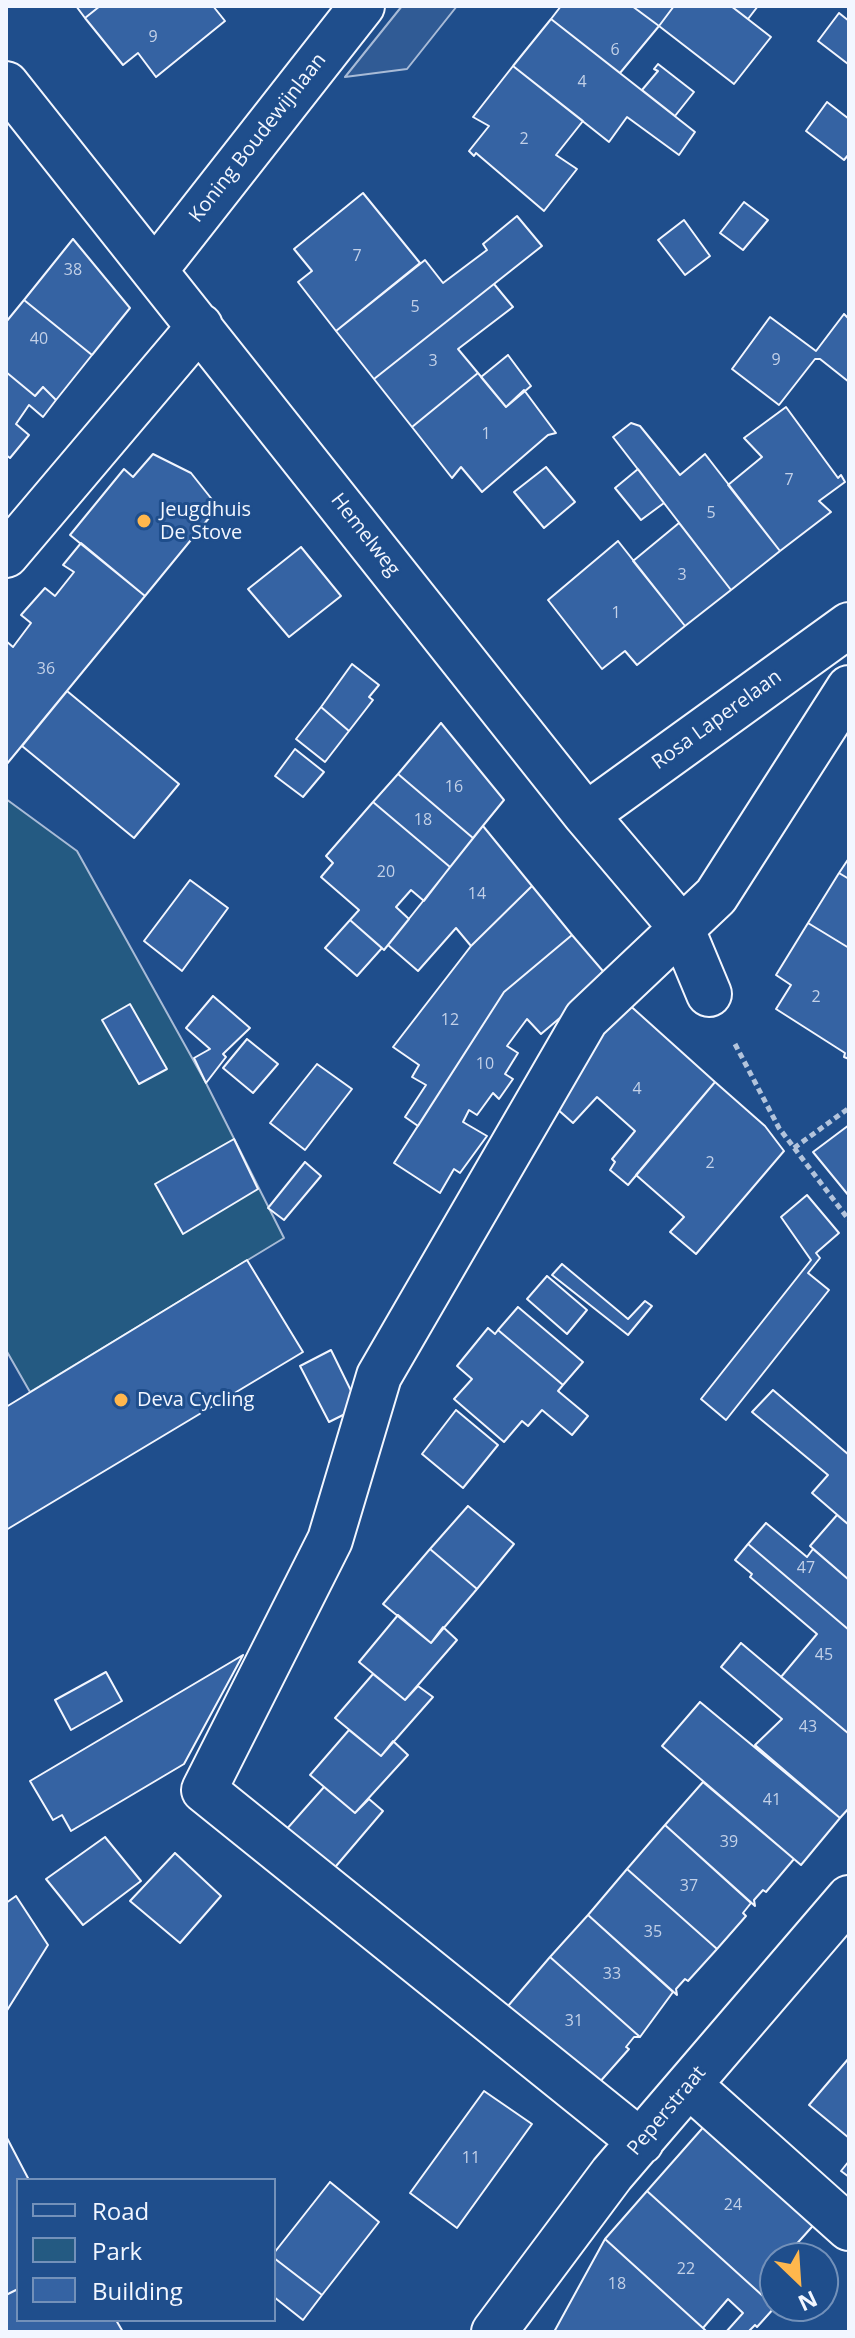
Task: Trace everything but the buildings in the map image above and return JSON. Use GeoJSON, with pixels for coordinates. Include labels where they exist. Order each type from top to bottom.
{"type":"FeatureCollection","features":[{"type":"Feature","properties":{"kind":"street","name":"Koning Boudewijnlaan"},"geometry":{"type":"LineString","coordinates":[[155,270],[362,6]]}},
{"type":"Feature","properties":{"kind":"street","name":"Hemelweg"},"geometry":{"type":"LineString","coordinates":[[6,84],[586,815],[681,927],[709,994]]}},
{"type":"Feature","properties":{"kind":"street"},"geometry":{"type":"LineString","coordinates":[[6,555],[200,326]]}},
{"type":"Feature","properties":{"kind":"street","name":"Rosa Laperelaan"},"geometry":{"type":"LineString","coordinates":[[586,815],[849,625]]}},
{"type":"Feature","properties":{"kind":"street"},"geometry":{"type":"LineString","coordinates":[[641,2142],[204,1790],[330,1540],[379,1376],[586,1019],[716,896],[849,688]]}},
{"type":"Feature","properties":{"kind":"street","name":"Peperstraat"},"geometry":{"type":"LineString","coordinates":[[494,2332],[641,2142],[849,1898]]}},
{"type":"Feature","properties":{"kind":"street"},"geometry":{"type":"LineString","coordinates":[[689,2085],[849,2228]]}},
{"type":"Feature","properties":{"kind":"path"},"geometry":{"type":"LineString","coordinates":[[709,994],[779,1128],[849,1220]]}},
{"type":"Feature","properties":{"kind":"path"},"geometry":{"type":"LineString","coordinates":[[794,1148],[849,1108]]}},
{"type":"Feature","properties":{"kind":"green space"},"geometry":{"type":"Polygon","coordinates":[[[6,799],[77,851],[206,1083],[284,1238],[30,1392],[6,1350],[6,799]]]}},
{"type":"Feature","properties":{"kind":"shaded area"},"geometry":{"type":"Polygon","coordinates":[[[402,6],[457,6],[407,69],[345,77],[402,6]]]}},
{"type":"Feature","properties":{"kind":"place","name":"Jeugdhuis De Stove"},"geometry":{"type":"Point","coordinates":[144,521]}},
{"type":"Feature","properties":{"kind":"place","name":"Deva Cycling"},"geometry":{"type":"Point","coordinates":[121,1400]}}]}
